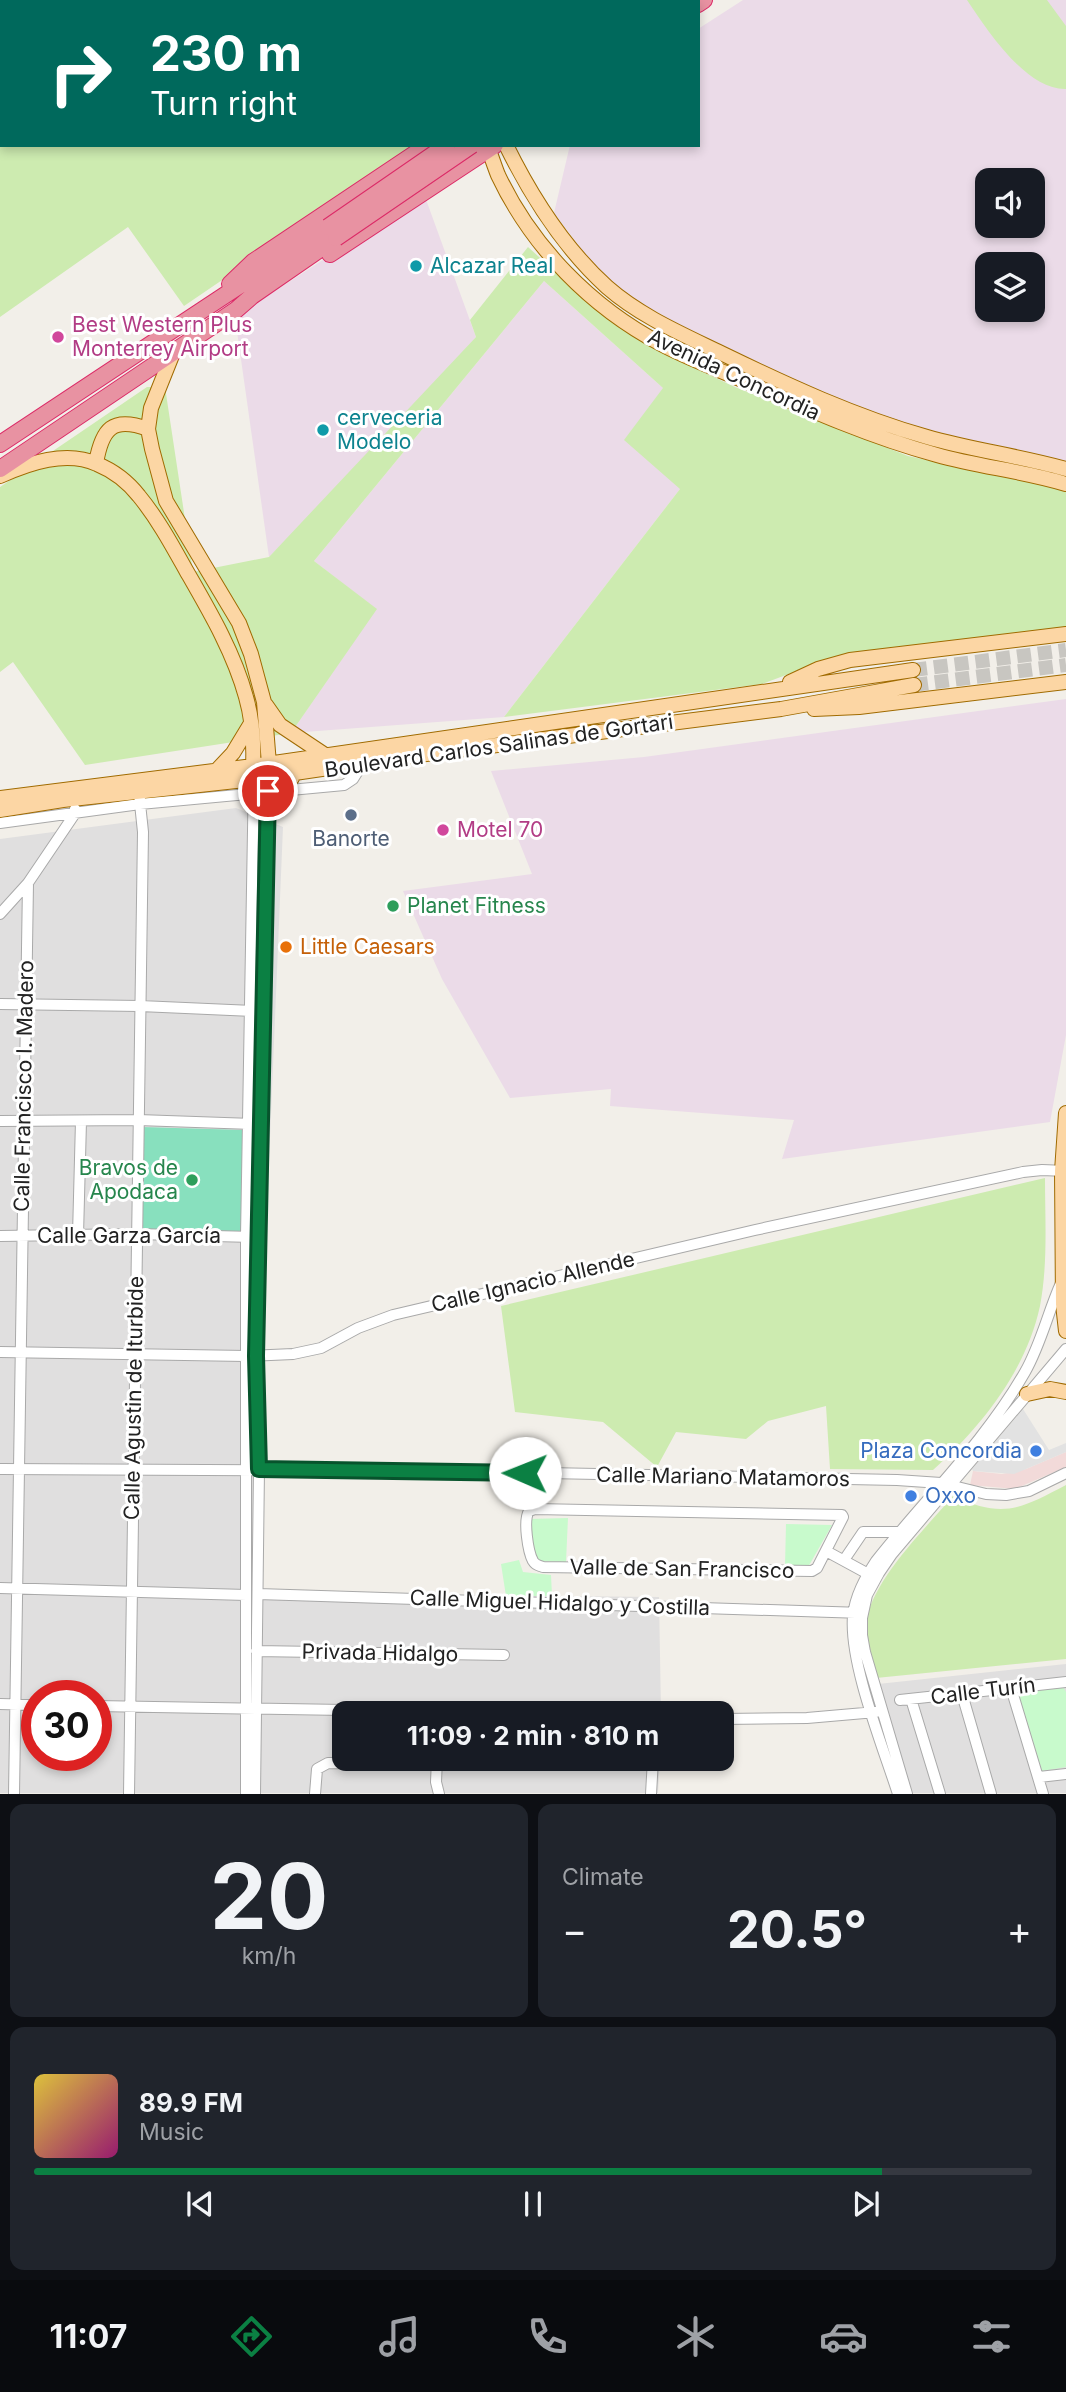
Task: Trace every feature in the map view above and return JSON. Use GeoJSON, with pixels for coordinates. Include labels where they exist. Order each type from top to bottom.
{"type":"FeatureCollection","features":[{"type":"Feature","properties":{"kind":"highway"},"geometry":{"type":"LineString","coordinates":[[225,295],[233,281],[253,262],[426,147],[447,154],[450,163],[442,179]]}},
{"type":"Feature","properties":{"kind":"highway"},"geometry":{"type":"LineString","coordinates":[[236,310],[248,290],[444,147]]}},
{"type":"Feature","properties":{"kind":"highway"},"geometry":{"type":"LineString","coordinates":[[0,444],[225,295],[248,290],[484,147]]}},
{"type":"Feature","properties":{"kind":"highway"},"geometry":{"type":"LineString","coordinates":[[0,469],[236,310],[264,299],[442,179],[485,147]]}},
{"type":"Feature","properties":{"kind":"main road","name":"Avenida Concordia"},"geometry":{"type":"LineString","coordinates":[[486,147],[512,200],[553,258],[589,295],[643,334],[685,356],[873,436],[966,463],[1044,477],[1066,484]]}},
{"type":"Feature","properties":{"kind":"main road","name":"Avenida Concordia"},"geometry":{"type":"LineString","coordinates":[[507,147],[532,195],[580,260],[620,297],[661,323],[740,362],[886,424],[929,438],[1066,468]]}},
{"type":"Feature","properties":{"kind":"main road"},"geometry":{"type":"LineString","coordinates":[[173,353],[150,408],[148,429],[166,501],[239,623],[251,654],[264,702],[261,778]]}},
{"type":"Feature","properties":{"kind":"main road"},"geometry":{"type":"LineString","coordinates":[[96,463],[105,431],[122,423],[148,429]]}},
{"type":"Feature","properties":{"kind":"main road"},"geometry":{"type":"LineString","coordinates":[[0,476],[23,466],[53,459],[76,459],[96,463],[120,476],[139,496],[169,539],[227,648],[247,700],[261,778]]}},
{"type":"Feature","properties":{"kind":"main road"},"geometry":{"type":"LineString","coordinates":[[778,688],[801,676],[850,660],[1066,634]]}},
{"type":"Feature","properties":{"kind":"main road","name":"Boulevard Carlos Salinas de Gortari"},"geometry":{"type":"LineString","coordinates":[[0,810],[139,799],[261,778],[325,755],[912,670]]}},
{"type":"Feature","properties":{"kind":"main road"},"geometry":{"type":"LineString","coordinates":[[781,709],[843,709],[1066,682]]}},
{"type":"Feature","properties":{"kind":"main road","name":"Boulevard Carlos Salinas de Gortari"},"geometry":{"type":"LineString","coordinates":[[0,798],[218,770],[288,780],[319,770],[781,709],[914,685]]}},
{"type":"Feature","properties":{"kind":"main road"},"geometry":{"type":"LineString","coordinates":[[264,702],[280,725],[325,755]]}},
{"type":"Feature","properties":{"kind":"main road"},"geometry":{"type":"LineString","coordinates":[[218,770],[233,753],[250,725]]}},
{"type":"Feature","properties":{"kind":"main road"},"geometry":{"type":"LineString","coordinates":[[1066,1113],[1063,1280],[1066,1331]]}},
{"type":"Feature","properties":{"kind":"main road"},"geometry":{"type":"LineString","coordinates":[[1027,1394],[1050,1388],[1066,1392]]}},
{"type":"Feature","properties":{"kind":"street"},"geometry":{"type":"LineString","coordinates":[[222,795],[261,778],[344,785],[353,779],[363,764]]}},
{"type":"Feature","properties":{"kind":"street"},"geometry":{"type":"LineString","coordinates":[[246,1794],[259,1469],[246,1237],[248,1011],[254,818],[261,778]]}},
{"type":"Feature","properties":{"kind":"street"},"geometry":{"type":"LineString","coordinates":[[256,1794],[250,1709],[256,1651],[246,1469],[259,1238],[264,1013],[261,778]]}},
{"type":"Feature","properties":{"kind":"street"},"geometry":{"type":"LineString","coordinates":[[139,799],[222,795],[238,799],[250,809],[254,818]]}},
{"type":"Feature","properties":{"kind":"street","name":"Calle Agustin de Iturbide"},"geometry":{"type":"LineString","coordinates":[[128,1794],[143,832],[139,799]]}},
{"type":"Feature","properties":{"kind":"street"},"geometry":{"type":"LineString","coordinates":[[0,823],[75,806]]}},
{"type":"Feature","properties":{"kind":"street"},"geometry":{"type":"LineString","coordinates":[[0,914],[28,883],[75,806]]}},
{"type":"Feature","properties":{"kind":"street","name":"Calle Francisco I. Madero"},"geometry":{"type":"LineString","coordinates":[[14,1794],[28,883]]}},
{"type":"Feature","properties":{"kind":"street"},"geometry":{"type":"LineString","coordinates":[[0,1004],[140,1006],[264,1013]]}},
{"type":"Feature","properties":{"kind":"street"},"geometry":{"type":"LineString","coordinates":[[0,1121],[138,1120],[261,1124]]}},
{"type":"Feature","properties":{"kind":"street"},"geometry":{"type":"LineString","coordinates":[[78,1236],[81,1121]]}},
{"type":"Feature","properties":{"kind":"street","name":"Calle Ignacio Allende"},"geometry":{"type":"LineString","coordinates":[[0,1352],[251,1356],[311,1351],[358,1328],[393,1315],[755,1230],[1008,1175],[1042,1170],[1064,1171]]}},
{"type":"Feature","properties":{"kind":"street","name":"Calle Garza García"},"geometry":{"type":"LineString","coordinates":[[0,1236],[137,1234],[259,1238]]}},
{"type":"Feature","properties":{"kind":"street"},"geometry":{"type":"LineString","coordinates":[[946,1484],[1020,1380],[1037,1350],[1063,1280]]}},
{"type":"Feature","properties":{"kind":"street"},"geometry":{"type":"LineString","coordinates":[[907,1794],[855,1646],[858,1613],[872,1576],[905,1532],[1066,1349]]}},
{"type":"Feature","properties":{"kind":"street","name":"Calle Mariano Matamoros"},"geometry":{"type":"LineString","coordinates":[[0,1469],[530,1473],[946,1484],[986,1494],[1006,1495],[1029,1491],[1066,1473]]}},
{"type":"Feature","properties":{"kind":"street","name":"Valle de San Francisco"},"geometry":{"type":"LineString","coordinates":[[535,1509],[843,1516],[832,1539],[817,1568],[812,1572],[540,1566],[533,1560],[525,1519],[528,1511],[535,1509]]}},
{"type":"Feature","properties":{"kind":"street"},"geometry":{"type":"LineString","coordinates":[[844,1560],[860,1534],[865,1531],[905,1532]]}},
{"type":"Feature","properties":{"kind":"street"},"geometry":{"type":"LineString","coordinates":[[832,1539],[850,1549]]}},
{"type":"Feature","properties":{"kind":"street"},"geometry":{"type":"LineString","coordinates":[[826,1550],[872,1576]]}},
{"type":"Feature","properties":{"kind":"street","name":"Calle Miguel Hidalgo y Costilla"},"geometry":{"type":"LineString","coordinates":[[0,1588],[858,1613]]}},
{"type":"Feature","properties":{"kind":"street","name":"Privada Hidalgo"},"geometry":{"type":"LineString","coordinates":[[256,1651],[504,1655]]}},
{"type":"Feature","properties":{"kind":"street","name":"Calle Turín"},"geometry":{"type":"LineString","coordinates":[[940,1794],[905,1700],[1066,1682]]}},
{"type":"Feature","properties":{"kind":"street"},"geometry":{"type":"LineString","coordinates":[[1011,1688],[1043,1794]]}},
{"type":"Feature","properties":{"kind":"street"},"geometry":{"type":"LineString","coordinates":[[962,1694],[991,1794]]}},
{"type":"Feature","properties":{"kind":"street"},"geometry":{"type":"LineString","coordinates":[[0,1704],[21,1704]]}},
{"type":"Feature","properties":{"kind":"street"},"geometry":{"type":"LineString","coordinates":[[112,1706],[332,1710]]}},
{"type":"Feature","properties":{"kind":"street"},"geometry":{"type":"LineString","coordinates":[[734,1718],[807,1718],[877,1712]]}},
{"type":"Feature","properties":{"kind":"street"},"geometry":{"type":"LineString","coordinates":[[877,1712],[898,1794]]}},
{"type":"Feature","properties":{"kind":"street"},"geometry":{"type":"LineString","coordinates":[[315,1794],[317,1769],[332,1763]]}},
{"type":"Feature","properties":{"kind":"street"},"geometry":{"type":"LineString","coordinates":[[436,1771],[439,1794]]}},
{"type":"Feature","properties":{"kind":"street"},"geometry":{"type":"LineString","coordinates":[[651,1794],[652,1771]]}},
{"type":"Feature","properties":{"kind":"street"},"geometry":{"type":"LineString","coordinates":[[1039,1777],[1066,1774]]}},
{"type":"Feature","properties":{"kind":"shaded area"},"geometry":{"type":"Polygon","coordinates":[[[743,0],[1066,0],[1066,465],[965,444],[873,417],[655,316],[594,266],[554,213],[570,147],[700,147],[700,28],[743,0]]]}},
{"type":"Feature","properties":{"kind":"shaded area"},"geometry":{"type":"Polygon","coordinates":[[[424,194],[476,337],[407,418],[269,557],[235,317],[424,194]]]}},
{"type":"Feature","properties":{"kind":"shaded area"},"geometry":{"type":"Polygon","coordinates":[[[544,281],[663,388],[680,489],[504,717],[291,733],[376,609],[314,561],[544,281]]]}},
{"type":"Feature","properties":{"kind":"shaded area"},"geometry":{"type":"Polygon","coordinates":[[[1066,699],[1066,1035],[1050,1122],[782,1159],[794,1120],[610,1106],[611,1089],[510,1098],[442,979],[403,891],[532,874],[491,771],[644,757],[1066,699]]]}},
{"type":"Feature","properties":{"kind":"shaded area"},"geometry":{"type":"Polygon","coordinates":[[[236,808],[283,827],[251,1593],[659,1597],[661,1701],[332,1701],[332,1771],[659,1771],[658,1793],[0,1793],[0,839],[236,808]]]}},
{"type":"Feature","properties":{"kind":"shaded area"},"geometry":{"type":"Polygon","coordinates":[[[1023,1409],[1049,1450],[1066,1443],[1066,1452],[1014,1474],[973,1471],[972,1469],[1023,1409]]]}},
{"type":"Feature","properties":{"kind":"shaded area"},"geometry":{"type":"Polygon","coordinates":[[[1066,1452],[1066,1467],[1015,1489],[970,1485],[973,1471],[1002,1474],[1026,1469],[1066,1452]]]}},
{"type":"Feature","properties":{"kind":"shaded area"},"geometry":{"type":"Polygon","coordinates":[[[1066,1664],[1066,1793],[909,1793],[878,1684],[1066,1664]]]}},
{"type":"Feature","properties":{"kind":"green space"},"geometry":{"type":"Polygon","coordinates":[[[967,0],[1047,0],[1066,26],[1066,89],[1051,87],[1022,69],[985,27],[967,0]]]}},
{"type":"Feature","properties":{"kind":"green space"},"geometry":{"type":"Polygon","coordinates":[[[0,147],[418,147],[184,306],[128,227],[0,317],[0,147]]]}},
{"type":"Feature","properties":{"kind":"green space"},"geometry":{"type":"Polygon","coordinates":[[[528,247],[603,315],[669,356],[735,387],[908,456],[1066,490],[1066,628],[834,657],[762,684],[504,717],[680,489],[624,440],[663,388],[544,281],[314,561],[377,609],[291,733],[85,765],[13,662],[0,672],[0,487],[147,387],[165,387],[193,572],[269,557],[476,337],[470,320],[528,247]]]}},
{"type":"Feature","properties":{"kind":"green space","name":"Bravos de Apodaca"},"geometry":{"type":"Polygon","coordinates":[[[141,1127],[244,1130],[243,1232],[142,1230],[141,1127]]]}},
{"type":"Feature","properties":{"kind":"green space"},"geometry":{"type":"Polygon","coordinates":[[[1045,1178],[1044,1274],[1040,1306],[1033,1330],[1013,1375],[999,1396],[968,1435],[933,1470],[830,1469],[826,1406],[768,1421],[746,1439],[676,1432],[657,1467],[603,1422],[515,1412],[501,1306],[1045,1178]]]}},
{"type":"Feature","properties":{"kind":"green space"},"geometry":{"type":"Polygon","coordinates":[[[1066,1485],[1066,1659],[876,1678],[866,1632],[869,1609],[900,1557],[953,1496],[986,1507],[1011,1508],[1036,1500],[1066,1485]]]}},
{"type":"Feature","properties":{"kind":"green space"},"geometry":{"type":"Polygon","coordinates":[[[568,1518],[566,1562],[537,1561],[528,1519],[568,1518]]]}},
{"type":"Feature","properties":{"kind":"green space"},"geometry":{"type":"Polygon","coordinates":[[[786,1524],[832,1525],[807,1569],[785,1566],[786,1524]]]}},
{"type":"Feature","properties":{"kind":"green space"},"geometry":{"type":"Polygon","coordinates":[[[519,1560],[523,1572],[551,1575],[552,1596],[506,1596],[501,1564],[519,1560]]]}},
{"type":"Feature","properties":{"kind":"green space"},"geometry":{"type":"Polygon","coordinates":[[[1063,1687],[1066,1692],[1066,1767],[1042,1771],[1018,1693],[1063,1687]]]}},
{"type":"Feature","properties":{"kind":"tunnel"},"geometry":{"type":"LineString","coordinates":[[913,670],[1066,650]]}},
{"type":"Feature","properties":{"kind":"tunnel"},"geometry":{"type":"LineString","coordinates":[[914,685],[1066,665]]}},
{"type":"Feature","properties":{"kind":"place","name":"Alcazar Real"},"geometry":{"type":"Point","coordinates":[416,266]}},
{"type":"Feature","properties":{"kind":"place","name":"Best Western Plus Monterrey Airport"},"geometry":{"type":"Point","coordinates":[58,337]}},
{"type":"Feature","properties":{"kind":"place","name":"cerveceria Modelo"},"geometry":{"type":"Point","coordinates":[323,430]}},
{"type":"Feature","properties":{"kind":"place","name":"Banorte"},"geometry":{"type":"Point","coordinates":[351,815]}},
{"type":"Feature","properties":{"kind":"place","name":"Motel 70"},"geometry":{"type":"Point","coordinates":[443,830]}},
{"type":"Feature","properties":{"kind":"place","name":"Planet Fitness"},"geometry":{"type":"Point","coordinates":[393,906]}},
{"type":"Feature","properties":{"kind":"place","name":"Little Caesars"},"geometry":{"type":"Point","coordinates":[286,947]}},
{"type":"Feature","properties":{"kind":"place","name":"Bravos de Apodaca"},"geometry":{"type":"Point","coordinates":[192,1180]}},
{"type":"Feature","properties":{"kind":"place","name":"Plaza Concordia"},"geometry":{"type":"Point","coordinates":[1036,1451]}},
{"type":"Feature","properties":{"kind":"place","name":"Oxxo"},"geometry":{"type":"Point","coordinates":[911,1496]}},
{"type":"Feature","properties":{"kind":"route"},"geometry":{"type":"LineString","coordinates":[[268,791],[256,1356],[259,1469],[525,1473]]}}]}
